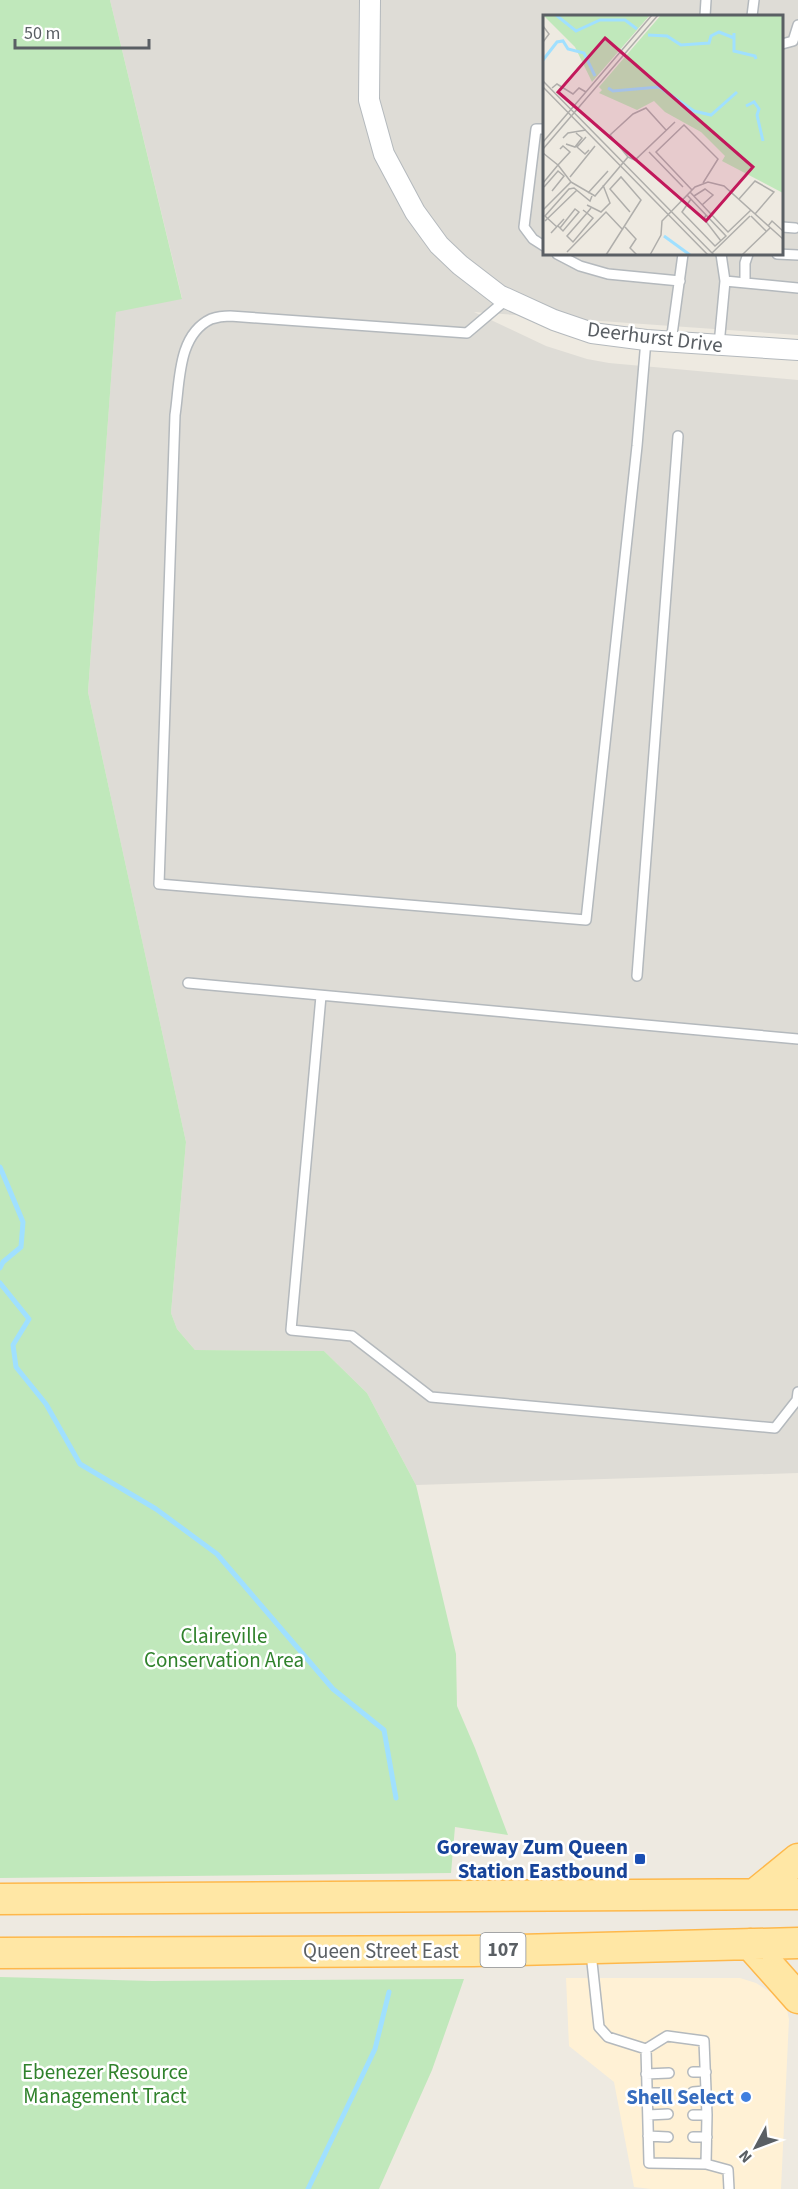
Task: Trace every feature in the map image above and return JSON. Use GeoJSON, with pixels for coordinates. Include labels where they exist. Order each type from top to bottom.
{"type":"FeatureCollection","features":[{"type":"Feature","properties":{"kind":"main road"},"geometry":{"type":"LineString","coordinates":[[755,1894],[798,1859]]}},
{"type":"Feature","properties":{"kind":"main road"},"geometry":{"type":"LineString","coordinates":[[0,1899],[798,1894]]}},
{"type":"Feature","properties":{"kind":"main road","name":"Queen Street East"},"geometry":{"type":"LineString","coordinates":[[0,1953],[474,1951],[798,1943]]}},
{"type":"Feature","properties":{"kind":"main road"},"geometry":{"type":"LineString","coordinates":[[750,1944],[798,1998]]}},
{"type":"Feature","properties":{"kind":"street","name":"Deerhurst Drive"},"geometry":{"type":"LineString","coordinates":[[370,0],[369,100],[384,154],[415,212],[438,244],[460,265],[499,295],[554,320],[592,333],[646,340],[798,350]]}},
{"type":"Feature","properties":{"kind":"lane"},"geometry":{"type":"LineString","coordinates":[[705,15],[706,0]]}},
{"type":"Feature","properties":{"kind":"lane"},"geometry":{"type":"LineString","coordinates":[[752,15],[754,0]]}},
{"type":"Feature","properties":{"kind":"lane"},"geometry":{"type":"LineString","coordinates":[[783,44],[793,41],[798,25]]}},
{"type":"Feature","properties":{"kind":"lane"},"geometry":{"type":"LineString","coordinates":[[543,129],[536,129],[524,227],[533,239],[543,245]]}},
{"type":"Feature","properties":{"kind":"lane"},"geometry":{"type":"LineString","coordinates":[[783,227],[795,228]]}},
{"type":"Feature","properties":{"kind":"lane"},"geometry":{"type":"LineString","coordinates":[[783,254],[798,255]]}},
{"type":"Feature","properties":{"kind":"lane"},"geometry":{"type":"LineString","coordinates":[[559,255],[579,266],[608,274],[680,281]]}},
{"type":"Feature","properties":{"kind":"lane"},"geometry":{"type":"LineString","coordinates":[[671,342],[683,255]]}},
{"type":"Feature","properties":{"kind":"lane"},"geometry":{"type":"LineString","coordinates":[[719,345],[725,281],[721,255]]}},
{"type":"Feature","properties":{"kind":"lane"},"geometry":{"type":"LineString","coordinates":[[745,283],[745,263],[748,255]]}},
{"type":"Feature","properties":{"kind":"lane"},"geometry":{"type":"LineString","coordinates":[[725,281],[798,288]]}},
{"type":"Feature","properties":{"kind":"lane"},"geometry":{"type":"LineString","coordinates":[[507,298],[468,333],[247,316],[213,318],[195,331],[185,349],[175,415],[159,884],[586,920],[637,447],[646,340]]}},
{"type":"Feature","properties":{"kind":"lane"},"geometry":{"type":"LineString","coordinates":[[637,976],[678,436]]}},
{"type":"Feature","properties":{"kind":"lane"},"geometry":{"type":"LineString","coordinates":[[188,983],[798,1039]]}},
{"type":"Feature","properties":{"kind":"lane"},"geometry":{"type":"LineString","coordinates":[[321,996],[291,1330],[352,1336],[431,1396],[776,1428],[797,1400],[798,1392]]}},
{"type":"Feature","properties":{"kind":"lane"},"geometry":{"type":"LineString","coordinates":[[590,1948],[599,2027],[608,2037],[646,2049],[667,2036],[704,2041],[706,2164]]}},
{"type":"Feature","properties":{"kind":"lane"},"geometry":{"type":"LineString","coordinates":[[646,2049],[649,2163],[706,2164],[728,2170],[729,2189]]}},
{"type":"Feature","properties":{"kind":"lane"},"geometry":{"type":"LineString","coordinates":[[693,2072],[706,2072]]}},
{"type":"Feature","properties":{"kind":"lane"},"geometry":{"type":"LineString","coordinates":[[646,2074],[669,2073]]}},
{"type":"Feature","properties":{"kind":"lane"},"geometry":{"type":"LineString","coordinates":[[693,2092],[705,2091]]}},
{"type":"Feature","properties":{"kind":"lane"},"geometry":{"type":"LineString","coordinates":[[647,2093],[669,2093]]}},
{"type":"Feature","properties":{"kind":"lane"},"geometry":{"type":"LineString","coordinates":[[648,2115],[669,2114]]}},
{"type":"Feature","properties":{"kind":"lane"},"geometry":{"type":"LineString","coordinates":[[693,2115],[707,2115]]}},
{"type":"Feature","properties":{"kind":"lane"},"geometry":{"type":"LineString","coordinates":[[648,2136],[668,2137]]}},
{"type":"Feature","properties":{"kind":"lane"},"geometry":{"type":"LineString","coordinates":[[693,2137],[706,2137]]}},
{"type":"Feature","properties":{"kind":"shaded area"},"geometry":{"type":"Polygon","coordinates":[[[110,0],[798,0],[798,335],[474,312],[546,346],[587,359],[609,363],[798,380],[798,1473],[416,1485],[367,1393],[324,1351],[195,1350],[177,1329],[171,1313],[186,1142],[88,692],[116,311],[182,298],[110,0]]]}},
{"type":"Feature","properties":{"kind":"shaded area"},"geometry":{"type":"Polygon","coordinates":[[[566,1978],[740,1978],[756,1983],[775,1995],[787,2010],[789,2019],[781,2189],[634,2187],[614,2082],[569,2046],[566,1978]]]}},
{"type":"Feature","properties":{"kind":"green space","name":"Claireville Conservation Area"},"geometry":{"type":"Polygon","coordinates":[[[0,0],[110,0],[182,299],[116,312],[88,692],[186,1142],[171,1313],[177,1329],[195,1350],[324,1351],[367,1393],[416,1485],[456,1654],[457,1706],[508,1835],[455,1827],[451,1873],[0,1878],[0,0]]]}},
{"type":"Feature","properties":{"kind":"green space","name":"Ebenezer Resource Management Tract"},"geometry":{"type":"Polygon","coordinates":[[[0,1977],[152,1981],[464,1979],[432,2070],[379,2189],[0,2189],[0,1977]]]}},
{"type":"Feature","properties":{"kind":"waterway"},"geometry":{"type":"LineString","coordinates":[[0,1167],[23,1222],[21,1247],[3,1262],[0,1268]]}},
{"type":"Feature","properties":{"kind":"waterway"},"geometry":{"type":"LineString","coordinates":[[0,1283],[29,1319],[13,1345],[16,1367],[46,1404],[80,1464],[156,1509],[217,1554],[333,1689],[384,1730],[396,1798]]}},
{"type":"Feature","properties":{"kind":"waterway"},"geometry":{"type":"LineString","coordinates":[[308,2189],[375,2049],[389,1992]]}},
{"type":"Feature","properties":{"kind":"place","name":"Goreway Zum Queen Station Eastbound"},"geometry":{"type":"Point","coordinates":[640,1859]}},
{"type":"Feature","properties":{"kind":"place","name":"Shell Select"},"geometry":{"type":"Point","coordinates":[746,2097]}}]}
